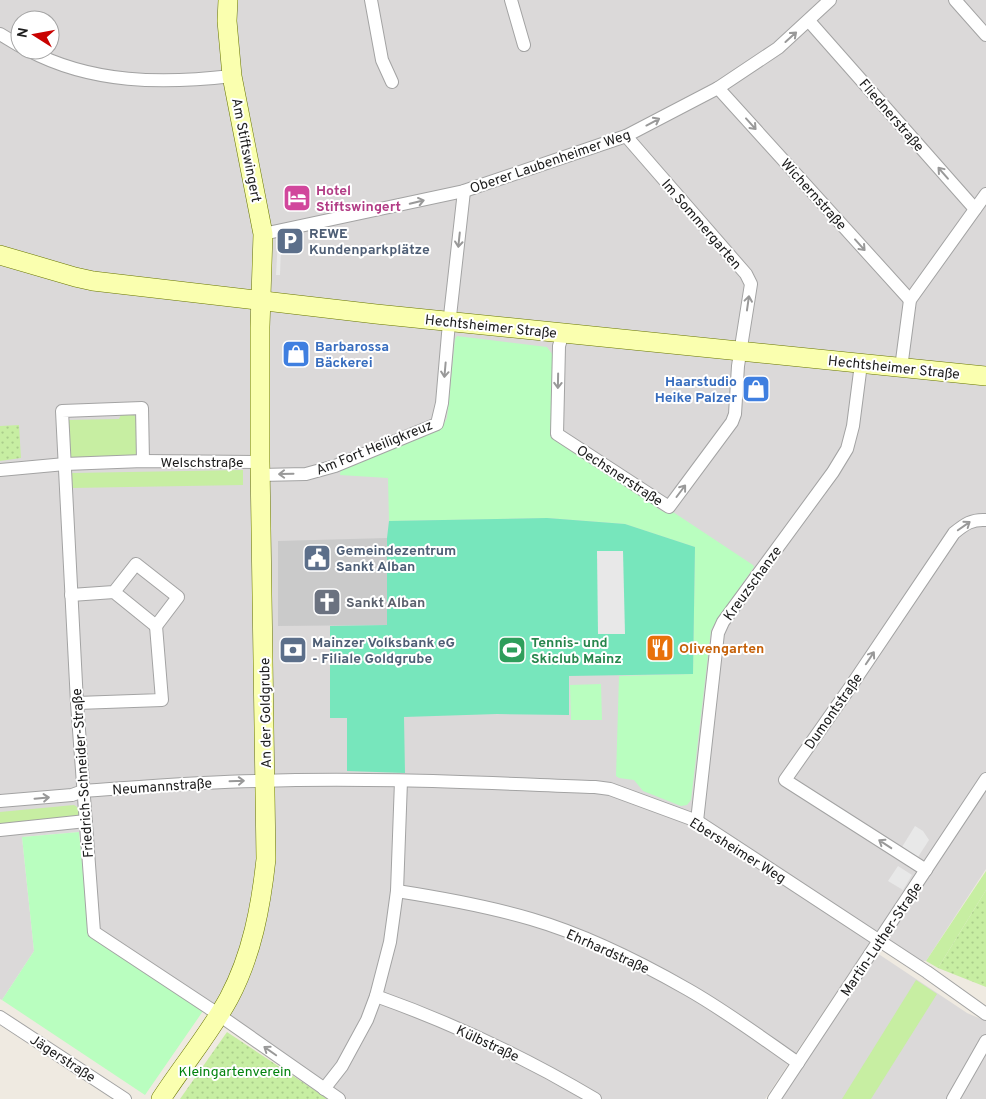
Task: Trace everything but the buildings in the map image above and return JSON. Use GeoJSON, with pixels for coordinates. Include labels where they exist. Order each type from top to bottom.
{"type":"FeatureCollection","features":[{"type":"Feature","properties":{"kind":"street","name":"Am Stiftswingert"},"geometry":{"type":"LineString","coordinates":[[228,0],[227,21],[232,76],[263,234],[262,301]]}},
{"type":"Feature","properties":{"kind":"street"},"geometry":{"type":"LineString","coordinates":[[371,0],[382,60],[392,82]]}},
{"type":"Feature","properties":{"kind":"street"},"geometry":{"type":"LineString","coordinates":[[511,0],[524,45]]}},
{"type":"Feature","properties":{"kind":"street","name":"Oberer Laubenheimer Weg"},"geometry":{"type":"LineString","coordinates":[[263,234],[464,191],[626,136],[718,88],[778,48],[830,0]]}},
{"type":"Feature","properties":{"kind":"street"},"geometry":{"type":"LineString","coordinates":[[955,0],[986,35]]}},
{"type":"Feature","properties":{"kind":"street","name":"Fliednerstraße"},"geometry":{"type":"LineString","coordinates":[[809,21],[975,209]]}},
{"type":"Feature","properties":{"kind":"street"},"geometry":{"type":"LineString","coordinates":[[50,60],[64,66],[101,76],[123,79],[168,81],[232,76]]}},
{"type":"Feature","properties":{"kind":"street","name":"Wichernstraße"},"geometry":{"type":"LineString","coordinates":[[718,88],[910,300]]}},
{"type":"Feature","properties":{"kind":"street","name":"Im Sommergarten"},"geometry":{"type":"LineString","coordinates":[[626,136],[746,274],[751,284],[740,351]]}},
{"type":"Feature","properties":{"kind":"street","name":"Am Fort Heiligkreuz"},"geometry":{"type":"LineString","coordinates":[[260,468],[306,474],[325,469],[437,424],[442,403],[464,191]]}},
{"type":"Feature","properties":{"kind":"street"},"geometry":{"type":"LineString","coordinates":[[901,368],[910,300],[986,194]]}},
{"type":"Feature","properties":{"kind":"street","name":"Hechtsheimer Straße"},"geometry":{"type":"LineString","coordinates":[[0,255],[65,275],[93,281],[450,322],[986,376]]}},
{"type":"Feature","properties":{"kind":"street","name":"An der Goldgrube"},"geometry":{"type":"LineString","coordinates":[[161,1099],[219,1015],[248,952],[260,908],[266,859],[260,468],[260,327],[262,301]]}},
{"type":"Feature","properties":{"kind":"street","name":"Oechsnerstraße"},"geometry":{"type":"LineString","coordinates":[[562,333],[559,346],[557,434],[670,507],[732,422],[735,414],[740,351]]}},
{"type":"Feature","properties":{"kind":"street","name":"Kreuzschanze"},"geometry":{"type":"LineString","coordinates":[[697,821],[718,633],[724,622],[833,472],[847,449],[853,426],[861,364]]}},
{"type":"Feature","properties":{"kind":"street","name":"Welschstraße"},"geometry":{"type":"LineString","coordinates":[[65,464],[62,411],[142,408],[143,462]]}},
{"type":"Feature","properties":{"kind":"street","name":"Welschstraße"},"geometry":{"type":"LineString","coordinates":[[0,470],[65,464],[143,462],[260,468]]}},
{"type":"Feature","properties":{"kind":"street","name":"Friedrich-Schneider-Straße"},"geometry":{"type":"LineString","coordinates":[[65,464],[77,703],[94,932],[219,1015]]}},
{"type":"Feature","properties":{"kind":"street","name":"Dumontstraße"},"geometry":{"type":"LineString","coordinates":[[926,870],[785,780],[857,678],[954,533],[965,524],[976,520],[986,520]]}},
{"type":"Feature","properties":{"kind":"street"},"geometry":{"type":"LineString","coordinates":[[77,703],[162,700],[156,626],[178,597],[136,564],[114,592]]}},
{"type":"Feature","properties":{"kind":"street"},"geometry":{"type":"LineString","coordinates":[[71,595],[114,592],[156,626]]}},
{"type":"Feature","properties":{"kind":"street","name":"Martin-Luther-Straße"},"geometry":{"type":"LineString","coordinates":[[774,1099],[986,778]]}},
{"type":"Feature","properties":{"kind":"street","name":"Ebersheimer Weg"},"geometry":{"type":"LineString","coordinates":[[266,780],[401,781],[586,786],[610,789],[697,821],[986,1014]]}},
{"type":"Feature","properties":{"kind":"street","name":"Neumannstraße"},"geometry":{"type":"LineString","coordinates":[[0,802],[72,795],[84,791],[189,783],[266,780]]}},
{"type":"Feature","properties":{"kind":"street"},"geometry":{"type":"LineString","coordinates":[[324,1089],[342,1066],[355,1044],[376,996],[390,942],[397,891],[401,781]]}},
{"type":"Feature","properties":{"kind":"street"},"geometry":{"type":"LineString","coordinates":[[0,830],[86,821]]}},
{"type":"Feature","properties":{"kind":"street","name":"Ehrhardstraße"},"geometry":{"type":"LineString","coordinates":[[397,891],[459,901],[532,919],[592,941],[688,989],[798,1063]]}},
{"type":"Feature","properties":{"kind":"street","name":"Külbstraße"},"geometry":{"type":"LineString","coordinates":[[376,996],[438,1020],[496,1047],[546,1071],[595,1099]]}},
{"type":"Feature","properties":{"kind":"street"},"geometry":{"type":"LineString","coordinates":[[219,1015],[338,1099]]}},
{"type":"Feature","properties":{"kind":"street","name":"Jägerstraße"},"geometry":{"type":"LineString","coordinates":[[0,1017],[125,1099]]}},
{"type":"Feature","properties":{"kind":"street"},"geometry":{"type":"LineString","coordinates":[[953,1099],[986,1041]]}},
{"type":"Feature","properties":{"kind":"shaded area"},"geometry":{"type":"Polygon","coordinates":[[[0,0],[986,0],[986,869],[926,961],[919,961],[876,933],[765,1099],[347,1099],[88,927],[79,832],[22,837],[34,951],[2,1000],[0,999],[0,0]]]}},
{"type":"Feature","properties":{"kind":"shaded area","name":"REWE Kundenparkplätze"},"geometry":{"type":"Polygon","coordinates":[[[300,235],[301,243],[281,247],[280,275],[276,275],[278,239],[300,235]]]}},
{"type":"Feature","properties":{"kind":"shaded area"},"geometry":{"type":"Polygon","coordinates":[[[387,538],[388,625],[278,626],[278,541],[387,538]]]}},
{"type":"Feature","properties":{"kind":"shaded area"},"geometry":{"type":"Polygon","coordinates":[[[597,551],[623,551],[625,634],[598,634],[597,551]]]}},
{"type":"Feature","properties":{"kind":"shaded area"},"geometry":{"type":"Polygon","coordinates":[[[915,826],[923,831],[929,840],[918,857],[902,847],[915,826]]]}},
{"type":"Feature","properties":{"kind":"shaded area"},"geometry":{"type":"Polygon","coordinates":[[[898,866],[912,875],[903,890],[888,881],[898,866]]]}},
{"type":"Feature","properties":{"kind":"shaded area"},"geometry":{"type":"Polygon","coordinates":[[[877,953],[967,1013],[986,1021],[986,1099],[781,1099],[877,953]]]}},
{"type":"Feature","properties":{"kind":"green space"},"geometry":{"type":"Polygon","coordinates":[[[457,336],[547,347],[552,354],[557,438],[654,502],[653,504],[659,510],[673,512],[754,567],[711,630],[691,800],[687,805],[681,806],[643,791],[634,780],[616,776],[619,676],[693,674],[695,547],[625,524],[547,518],[389,521],[388,478],[340,475],[341,466],[442,427],[447,418],[455,339],[457,336]]]}},
{"type":"Feature","properties":{"kind":"green space"},"geometry":{"type":"Polygon","coordinates":[[[122,412],[133,414],[136,417],[139,447],[134,458],[70,457],[68,420],[119,419],[122,412]]]}},
{"type":"Feature","properties":{"kind":"green space"},"geometry":{"type":"Polygon","coordinates":[[[19,425],[21,458],[0,461],[0,426],[19,425]]]}},
{"type":"Feature","properties":{"kind":"green space"},"geometry":{"type":"Polygon","coordinates":[[[243,470],[243,485],[71,488],[72,473],[243,470]]]}},
{"type":"Feature","properties":{"kind":"green space","name":"Tennis- und Skiclub Mainz"},"geometry":{"type":"Polygon","coordinates":[[[547,518],[625,524],[695,547],[693,674],[569,676],[569,715],[497,714],[404,717],[405,773],[347,771],[347,718],[330,718],[330,626],[387,625],[387,538],[389,521],[547,518]]]}},
{"type":"Feature","properties":{"kind":"green space"},"geometry":{"type":"Polygon","coordinates":[[[601,684],[602,720],[571,720],[570,685],[601,684]]]}},
{"type":"Feature","properties":{"kind":"green space"},"geometry":{"type":"Polygon","coordinates":[[[74,805],[80,809],[79,817],[0,826],[0,812],[74,805]]]}},
{"type":"Feature","properties":{"kind":"green space"},"geometry":{"type":"Polygon","coordinates":[[[79,832],[88,927],[203,1011],[145,1095],[2,1000],[34,951],[22,837],[79,832]]]}},
{"type":"Feature","properties":{"kind":"green space"},"geometry":{"type":"Polygon","coordinates":[[[986,871],[986,890],[938,968],[926,961],[986,871]]]}},
{"type":"Feature","properties":{"kind":"green space"},"geometry":{"type":"Polygon","coordinates":[[[986,890],[986,987],[938,968],[986,890]]]}},
{"type":"Feature","properties":{"kind":"green space"},"geometry":{"type":"Polygon","coordinates":[[[916,980],[937,994],[871,1099],[842,1099],[916,980]]]}},
{"type":"Feature","properties":{"kind":"green space","name":"Kleingartenverein"},"geometry":{"type":"Polygon","coordinates":[[[227,1032],[328,1099],[180,1099],[227,1032]]]}},
{"type":"Feature","properties":{"kind":"place","name":"Hotel Stiftswingert"},"geometry":{"type":"Point","coordinates":[297,198]}},
{"type":"Feature","properties":{"kind":"place","name":"REWE Kundenparkplätze"},"geometry":{"type":"Point","coordinates":[290,241]}},
{"type":"Feature","properties":{"kind":"place","name":"Barbarossa Bäckerei"},"geometry":{"type":"Point","coordinates":[296,354]}},
{"type":"Feature","properties":{"kind":"place","name":"Haarstudio Heike Palzer"},"geometry":{"type":"Point","coordinates":[756,389]}},
{"type":"Feature","properties":{"kind":"place","name":"Gemeindezentrum Sankt Alban"},"geometry":{"type":"Point","coordinates":[317,558]}},
{"type":"Feature","properties":{"kind":"place","name":"Sankt Alban"},"geometry":{"type":"Point","coordinates":[327,602]}},
{"type":"Feature","properties":{"kind":"place","name":"Olivengarten"},"geometry":{"type":"Point","coordinates":[660,648]}},
{"type":"Feature","properties":{"kind":"place","name":"Mainzer Volksbank eG - Filiale Goldgrube"},"geometry":{"type":"Point","coordinates":[293,650]}},
{"type":"Feature","properties":{"kind":"place","name":"Tennis- und Skiclub Mainz"},"geometry":{"type":"Point","coordinates":[512,650]}}]}
